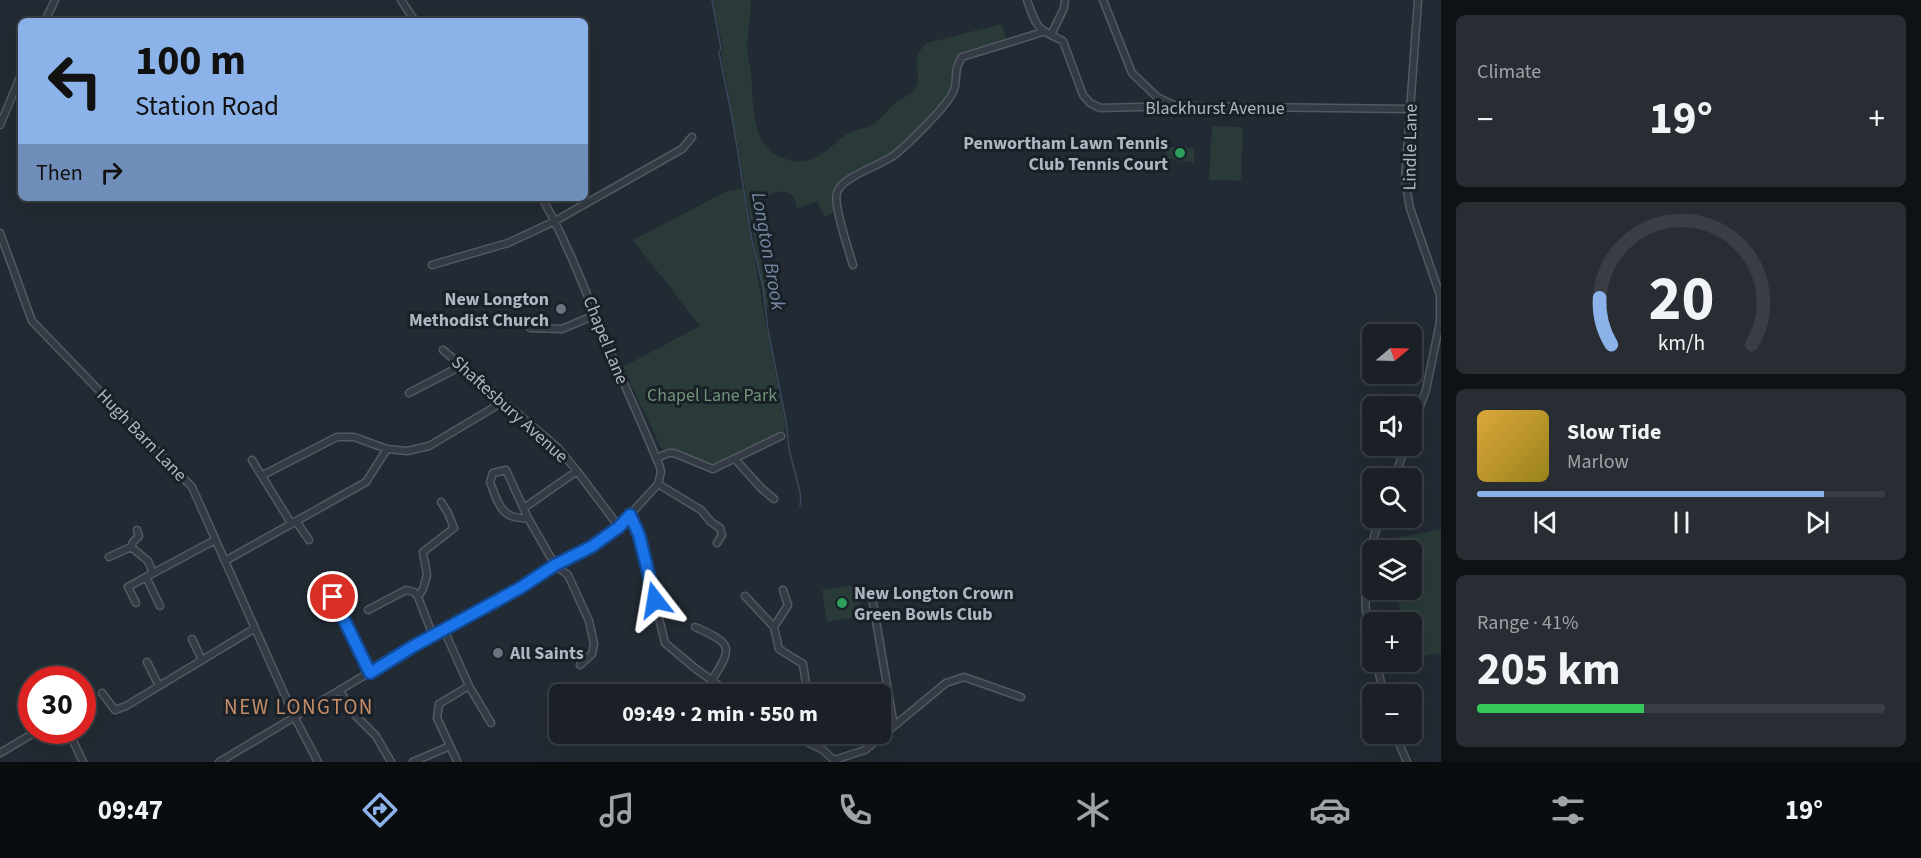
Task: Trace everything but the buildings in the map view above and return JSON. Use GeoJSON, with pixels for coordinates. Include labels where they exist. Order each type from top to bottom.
{"type":"FeatureCollection","features":[{"type":"Feature","properties":{"kind":"street"},"geometry":{"type":"LineString","coordinates":[[46,18],[55,0]]}},
{"type":"Feature","properties":{"kind":"street"},"geometry":{"type":"LineString","coordinates":[[402,0],[413,18]]}},
{"type":"Feature","properties":{"kind":"street"},"geometry":{"type":"LineString","coordinates":[[1026,0],[1040,30],[1051,35],[1064,8],[1065,0]]}},
{"type":"Feature","properties":{"kind":"street"},"geometry":{"type":"LineString","coordinates":[[1103,0],[1132,73],[1157,97],[1177,106]]}},
{"type":"Feature","properties":{"kind":"street","name":"Lindle Lane"},"geometry":{"type":"LineString","coordinates":[[1418,0],[1405,180],[1410,208],[1440,295],[1440,322],[1422,401]]}},
{"type":"Feature","properties":{"kind":"street"},"geometry":{"type":"LineString","coordinates":[[853,265],[836,196],[839,188],[851,178],[896,154],[947,102],[955,89],[955,72],[962,57],[1044,32]]}},
{"type":"Feature","properties":{"kind":"street","name":"Blackhurst Avenue"},"geometry":{"type":"LineString","coordinates":[[1051,35],[1063,41],[1083,95],[1089,104],[1100,108],[1177,106],[1410,109]]}},
{"type":"Feature","properties":{"kind":"street"},"geometry":{"type":"LineString","coordinates":[[0,125],[18,82]]}},
{"type":"Feature","properties":{"kind":"street"},"geometry":{"type":"LineString","coordinates":[[432,265],[508,243],[555,221],[682,149],[692,137]]}},
{"type":"Feature","properties":{"kind":"street","name":"Chapel Lane"},"geometry":{"type":"LineString","coordinates":[[544,201],[555,221],[656,458],[661,472],[658,484]]}},
{"type":"Feature","properties":{"kind":"street","name":"Hugh Barn Lane"},"geometry":{"type":"LineString","coordinates":[[0,232],[32,321],[192,487],[295,718],[318,762]]}},
{"type":"Feature","properties":{"kind":"street"},"geometry":{"type":"LineString","coordinates":[[530,328],[562,329],[595,315]]}},
{"type":"Feature","properties":{"kind":"street","name":"Shaftesbury Avenue"},"geometry":{"type":"LineString","coordinates":[[443,350],[558,448],[619,527]]}},
{"type":"Feature","properties":{"kind":"street"},"geometry":{"type":"LineString","coordinates":[[409,393],[461,366]]}},
{"type":"Feature","properties":{"kind":"street"},"geometry":{"type":"LineString","coordinates":[[263,476],[337,437],[354,437],[387,448],[407,451],[429,446],[502,402]]}},
{"type":"Feature","properties":{"kind":"street"},"geometry":{"type":"LineString","coordinates":[[656,458],[674,453],[712,469],[781,436]]}},
{"type":"Feature","properties":{"kind":"street"},"geometry":{"type":"LineString","coordinates":[[225,561],[366,482],[387,448]]}},
{"type":"Feature","properties":{"kind":"street"},"geometry":{"type":"LineString","coordinates":[[735,459],[774,500]]}},
{"type":"Feature","properties":{"kind":"street"},"geometry":{"type":"LineString","coordinates":[[252,460],[309,540]]}},
{"type":"Feature","properties":{"kind":"street"},"geometry":{"type":"LineString","coordinates":[[528,518],[517,519],[501,510],[490,482],[493,472],[506,470],[528,518],[555,565],[568,575],[589,621],[594,644],[592,654],[580,664]]}},
{"type":"Feature","properties":{"kind":"street"},"geometry":{"type":"LineString","coordinates":[[524,508],[577,471]]}},
{"type":"Feature","properties":{"kind":"street"},"geometry":{"type":"LineString","coordinates":[[219,762],[433,636],[520,588],[555,565],[591,547],[619,527],[658,484],[701,510],[711,522],[720,528],[722,535],[717,543]]}},
{"type":"Feature","properties":{"kind":"street"},"geometry":{"type":"LineString","coordinates":[[418,597],[427,575],[423,552],[454,528],[441,502]]}},
{"type":"Feature","properties":{"kind":"street"},"geometry":{"type":"LineString","coordinates":[[630,515],[639,535],[665,643],[717,684]]}},
{"type":"Feature","properties":{"kind":"street"},"geometry":{"type":"LineString","coordinates":[[1365,612],[1364,590],[1368,560],[1377,528]]}},
{"type":"Feature","properties":{"kind":"street"},"geometry":{"type":"LineString","coordinates":[[109,556],[133,542],[139,536],[137,530]]}},
{"type":"Feature","properties":{"kind":"street"},"geometry":{"type":"LineString","coordinates":[[136,603],[128,587],[215,540]]}},
{"type":"Feature","properties":{"kind":"street"},"geometry":{"type":"LineString","coordinates":[[130,544],[148,561],[153,573]]}},
{"type":"Feature","properties":{"kind":"street"},"geometry":{"type":"LineString","coordinates":[[143,578],[160,606]]}},
{"type":"Feature","properties":{"kind":"street"},"geometry":{"type":"LineString","coordinates":[[368,610],[406,590],[414,592],[433,636]]}},
{"type":"Feature","properties":{"kind":"street"},"geometry":{"type":"LineString","coordinates":[[774,627],[788,605],[783,590]]}},
{"type":"Feature","properties":{"kind":"street"},"geometry":{"type":"LineString","coordinates":[[745,596],[774,627],[779,649],[803,664],[806,684]]}},
{"type":"Feature","properties":{"kind":"street"},"geometry":{"type":"LineString","coordinates":[[333,597],[370,673]]}},
{"type":"Feature","properties":{"kind":"street"},"geometry":{"type":"LineString","coordinates":[[872,597],[894,726]]}},
{"type":"Feature","properties":{"kind":"street"},"geometry":{"type":"LineString","coordinates":[[695,627],[711,634],[724,645],[727,652],[712,680]]}},
{"type":"Feature","properties":{"kind":"street"},"geometry":{"type":"LineString","coordinates":[[102,693],[115,710],[126,706],[255,628]]}},
{"type":"Feature","properties":{"kind":"street"},"geometry":{"type":"LineString","coordinates":[[444,630],[469,686],[492,723]]}},
{"type":"Feature","properties":{"kind":"street"},"geometry":{"type":"LineString","coordinates":[[192,639],[202,660]]}},
{"type":"Feature","properties":{"kind":"street"},"geometry":{"type":"LineString","coordinates":[[147,662],[159,686]]}},
{"type":"Feature","properties":{"kind":"street"},"geometry":{"type":"LineString","coordinates":[[811,744],[823,750],[834,761],[865,750],[946,683],[964,676],[1021,697]]}},
{"type":"Feature","properties":{"kind":"street"},"geometry":{"type":"LineString","coordinates":[[457,761],[437,718],[439,704],[469,686]]}},
{"type":"Feature","properties":{"kind":"street"},"geometry":{"type":"LineString","coordinates":[[340,691],[356,716],[376,736],[391,762]]}},
{"type":"Feature","properties":{"kind":"street"},"geometry":{"type":"LineString","coordinates":[[0,753],[18,742]]}},
{"type":"Feature","properties":{"kind":"street"},"geometry":{"type":"LineString","coordinates":[[75,744],[83,762]]}},
{"type":"Feature","properties":{"kind":"street"},"geometry":{"type":"LineString","coordinates":[[1399,744],[1407,762]]}},
{"type":"Feature","properties":{"kind":"street"},"geometry":{"type":"LineString","coordinates":[[413,762],[450,746]]}},
{"type":"Feature","properties":{"kind":"green space"},"geometry":{"type":"Polygon","coordinates":[[[751,0],[747,53],[755,122],[764,144],[772,152],[783,158],[797,161],[817,157],[847,134],[873,124],[896,102],[909,95],[918,83],[918,56],[927,43],[1001,24],[1007,40],[956,62],[953,86],[947,99],[895,152],[840,183],[835,189],[836,211],[824,217],[818,201],[797,208],[794,198],[785,192],[769,195],[759,203],[756,207],[760,245],[770,306],[766,308],[721,55],[723,49],[713,1],[751,0]]]}},
{"type":"Feature","properties":{"kind":"green space"},"geometry":{"type":"Polygon","coordinates":[[[1212,126],[1243,127],[1241,181],[1209,180],[1212,126]]]}},
{"type":"Feature","properties":{"kind":"green space","name":"Penwortham Lawn Tennis Club Tennis Court"},"geometry":{"type":"Polygon","coordinates":[[[1167,147],[1194,148],[1194,163],[1166,158],[1167,147]]]}},
{"type":"Feature","properties":{"kind":"green space","name":"Chapel Lane Park"},"geometry":{"type":"Polygon","coordinates":[[[743,189],[786,427],[781,436],[713,469],[661,448],[623,367],[700,326],[633,240],[727,191],[743,189]]]}},
{"type":"Feature","properties":{"kind":"green space"},"geometry":{"type":"Polygon","coordinates":[[[1441,529],[1441,653],[1422,657],[1422,612],[1401,612],[1397,600],[1422,600],[1422,540],[1385,540],[1441,529]]]}},
{"type":"Feature","properties":{"kind":"green space","name":"New Longton Crown Green Bowls Club"},"geometry":{"type":"Polygon","coordinates":[[[856,585],[862,616],[827,622],[822,590],[856,585]]]}},
{"type":"Feature","properties":{"kind":"waterway","name":"Longton Brook"},"geometry":{"type":"LineString","coordinates":[[712,0],[721,49],[719,53],[733,122],[752,241],[763,287],[768,330],[786,421],[789,449],[801,496],[800,506]]}},
{"type":"Feature","properties":{"kind":"place","name":"Penwortham Lawn Tennis Club Tennis Court"},"geometry":{"type":"Point","coordinates":[1180,153]}},
{"type":"Feature","properties":{"kind":"place","name":"New Longton Methodist Church"},"geometry":{"type":"Point","coordinates":[561,309]}},
{"type":"Feature","properties":{"kind":"place","name":"New Longton Crown Green Bowls Club"},"geometry":{"type":"Point","coordinates":[842,603]}},
{"type":"Feature","properties":{"kind":"place","name":"All Saints"},"geometry":{"type":"Point","coordinates":[498,653]}},
{"type":"Feature","properties":{"kind":"district","name":"NEW LONGTON"},"geometry":{"type":"Point","coordinates":[299,707]}},
{"type":"Feature","properties":{"kind":"route"},"geometry":{"type":"LineString","coordinates":[[333,597],[370,673],[412,647],[520,588],[555,565],[591,547],[619,527],[630,515],[639,535],[655,600]]}}]}
